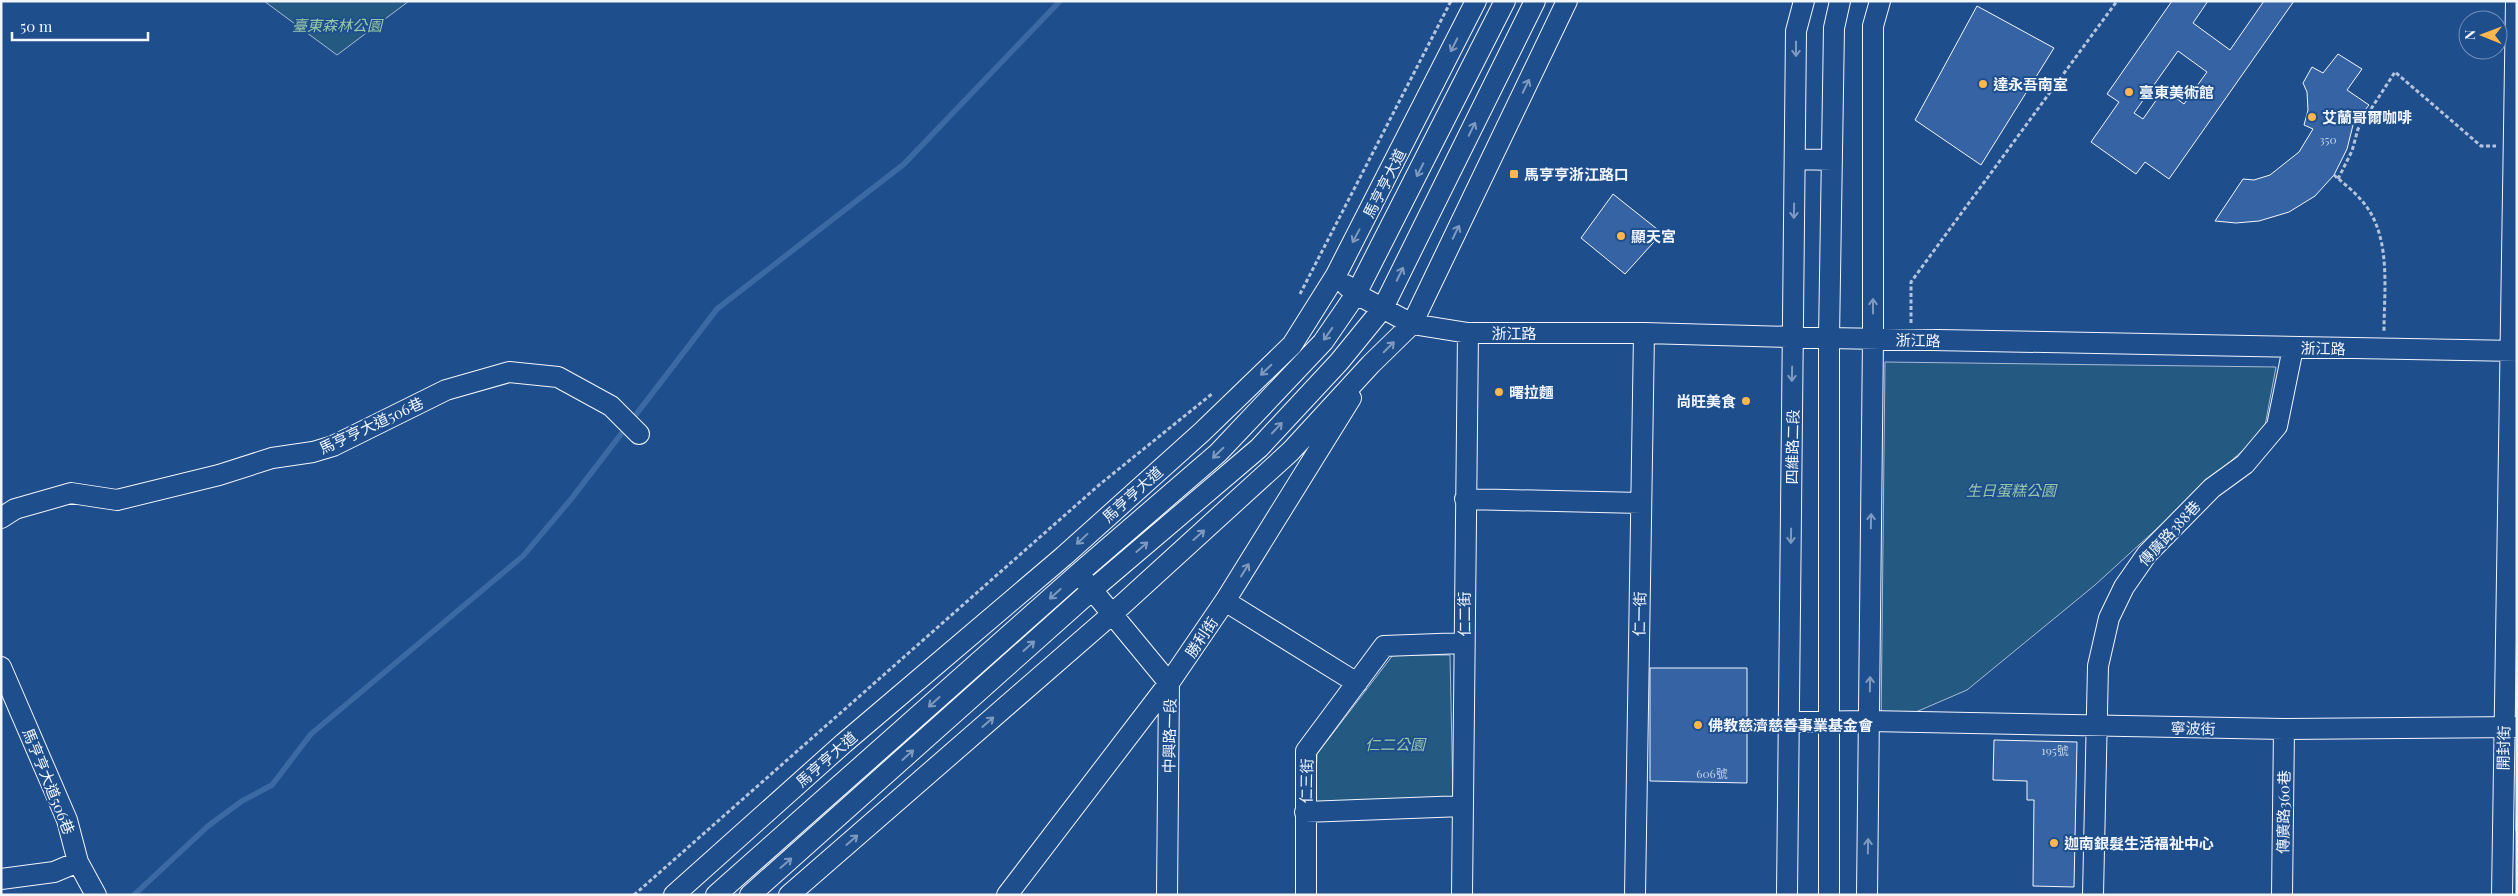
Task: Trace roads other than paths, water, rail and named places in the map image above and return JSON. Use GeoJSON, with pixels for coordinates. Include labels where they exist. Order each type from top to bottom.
{"type":"FeatureCollection","features":[{"type":"Feature","properties":{"kind":"street","name":"馬亨亨大道"},"geometry":{"type":"LineString","coordinates":[[674,895],[844,743],[1064,556],[1202,432],[1292,345],[1336,275],[1476,1]]}},
{"type":"Feature","properties":{"kind":"street","name":"馬亨亨大道"},"geometry":{"type":"LineString","coordinates":[[716,895],[1078,574],[1218,453],[1323,342],[1356,294],[1505,1]]}},
{"type":"Feature","properties":{"kind":"street"},"geometry":{"type":"LineString","coordinates":[[750,895],[1092,590],[1259,448],[1339,362],[1383,308],[1535,1]]}},
{"type":"Feature","properties":{"kind":"street"},"geometry":{"type":"LineString","coordinates":[[789,895],[1111,615],[1292,451],[1371,364],[1412,324],[1567,1]]}},
{"type":"Feature","properties":{"kind":"street","name":"四維路二段"},"geometry":{"type":"LineString","coordinates":[[1787,895],[1796,31],[1804,1]]}},
{"type":"Feature","properties":{"kind":"street"},"geometry":{"type":"LineString","coordinates":[[1829,895],[1829,338],[1834,28],[1840,1]]}},
{"type":"Feature","properties":{"kind":"street"},"geometry":{"type":"LineString","coordinates":[[1867,895],[1873,339],[1873,26],[1880,1]]}},
{"type":"Feature","properties":{"kind":"street","name":"開封街"},"geometry":{"type":"LineString","coordinates":[[2502,895],[2510,841],[2513,146],[2516,1]]}},
{"type":"Feature","properties":{"kind":"street"},"geometry":{"type":"LineString","coordinates":[[1437,79],[1461,89]]}},
{"type":"Feature","properties":{"kind":"street"},"geometry":{"type":"LineString","coordinates":[[1487,98],[1514,111]]}},
{"type":"Feature","properties":{"kind":"street"},"geometry":{"type":"LineString","coordinates":[[1795,159],[1832,160]]}},
{"type":"Feature","properties":{"kind":"street","name":"浙江路"},"geometry":{"type":"LineString","coordinates":[[1336,275],[1356,294],[1412,324],[1468,333],[1644,333],[2292,348],[2513,351]]}},
{"type":"Feature","properties":{"kind":"street","name":"仁二街"},"geometry":{"type":"LineString","coordinates":[[1462,895],[1468,333]]}},
{"type":"Feature","properties":{"kind":"street","name":"仁一街"},"geometry":{"type":"LineString","coordinates":[[1635,895],[1644,333]]}},
{"type":"Feature","properties":{"kind":"street","name":"傳廣路388巷"},"geometry":{"type":"LineString","coordinates":[[2092,895],[2098,666],[2109,618],[2124,587],[2147,554],[2212,488],[2246,464],[2277,426],[2292,348]]}},
{"type":"Feature","properties":{"kind":"street","name":"勝利街"},"geometry":{"type":"LineString","coordinates":[[1007,895],[1169,683],[1225,601],[1371,364]]}},
{"type":"Feature","properties":{"kind":"street","name":"馬亨亨大道506巷"},"geometry":{"type":"LineString","coordinates":[[1,518],[15,509],[71,493],[117,500],[219,475],[272,458],[313,452],[332,446],[446,390],[509,372],[558,377],[610,406],[638,434]]}},
{"type":"Feature","properties":{"kind":"street"},"geometry":{"type":"LineString","coordinates":[[1465,499],[1641,503]]}},
{"type":"Feature","properties":{"kind":"street","name":"中興路一段"},"geometry":{"type":"LineString","coordinates":[[1064,556],[1169,683],[1167,895]]}},
{"type":"Feature","properties":{"kind":"street"},"geometry":{"type":"LineString","coordinates":[[1225,601],[1357,683]]}},
{"type":"Feature","properties":{"kind":"street","name":"仁三街"},"geometry":{"type":"LineString","coordinates":[[1306,895],[1306,751],[1384,646],[1464,643]]}},
{"type":"Feature","properties":{"kind":"street","name":"馬亨亨大道506巷"},"geometry":{"type":"LineString","coordinates":[[1,667],[68,820],[78,862],[96,895]]}},
{"type":"Feature","properties":{"kind":"street","name":"寧波街"},"geometry":{"type":"LineString","coordinates":[[1789,722],[1869,721],[2284,729],[2510,727]]}},
{"type":"Feature","properties":{"kind":"street","name":"傳廣路360巷"},"geometry":{"type":"LineString","coordinates":[[2282,895],[2284,729]]}},
{"type":"Feature","properties":{"kind":"street"},"geometry":{"type":"LineString","coordinates":[[1305,812],[1463,806]]}},
{"type":"Feature","properties":{"kind":"street"},"geometry":{"type":"LineString","coordinates":[[1,879],[54,872],[78,862]]}},
{"type":"Feature","properties":{"kind":"waterway"},"geometry":{"type":"LineString","coordinates":[[134,895],[208,826],[242,801],[272,785],[311,734],[523,556],[572,498],[717,309],[904,164],[1060,1]]}},
{"type":"Feature","properties":{"kind":"place","name":"達永吾南室"},"geometry":{"type":"Point","coordinates":[1983,84]}},
{"type":"Feature","properties":{"kind":"place","name":"臺東美術館"},"geometry":{"type":"Point","coordinates":[2129,92]}},
{"type":"Feature","properties":{"kind":"place","name":"艾蘭哥爾咖啡"},"geometry":{"type":"Point","coordinates":[2312,117]}},
{"type":"Feature","properties":{"kind":"place","name":"馬亨亨浙江路口"},"geometry":{"type":"Point","coordinates":[1514,174]}},
{"type":"Feature","properties":{"kind":"place","name":"顯天宮"},"geometry":{"type":"Point","coordinates":[1621,236]}},
{"type":"Feature","properties":{"kind":"place","name":"曙拉麵"},"geometry":{"type":"Point","coordinates":[1499,392]}},
{"type":"Feature","properties":{"kind":"place","name":"尚旺美食"},"geometry":{"type":"Point","coordinates":[1746,401]}},
{"type":"Feature","properties":{"kind":"place","name":"佛教慈濟慈善事業基金會"},"geometry":{"type":"Point","coordinates":[1698,725]}},
{"type":"Feature","properties":{"kind":"place","name":"迦南銀髮生活福祉中心"},"geometry":{"type":"Point","coordinates":[2054,843]}},
{"type":"Feature","properties":{"kind":"park label","name":"臺東森林公園"},"geometry":{"type":"Point","coordinates":[337,25]}},
{"type":"Feature","properties":{"kind":"park label","name":"生日蛋糕公園"},"geometry":{"type":"Point","coordinates":[2011,490]}},
{"type":"Feature","properties":{"kind":"park label","name":"仁二公園"},"geometry":{"type":"Point","coordinates":[1395,744]}}]}
